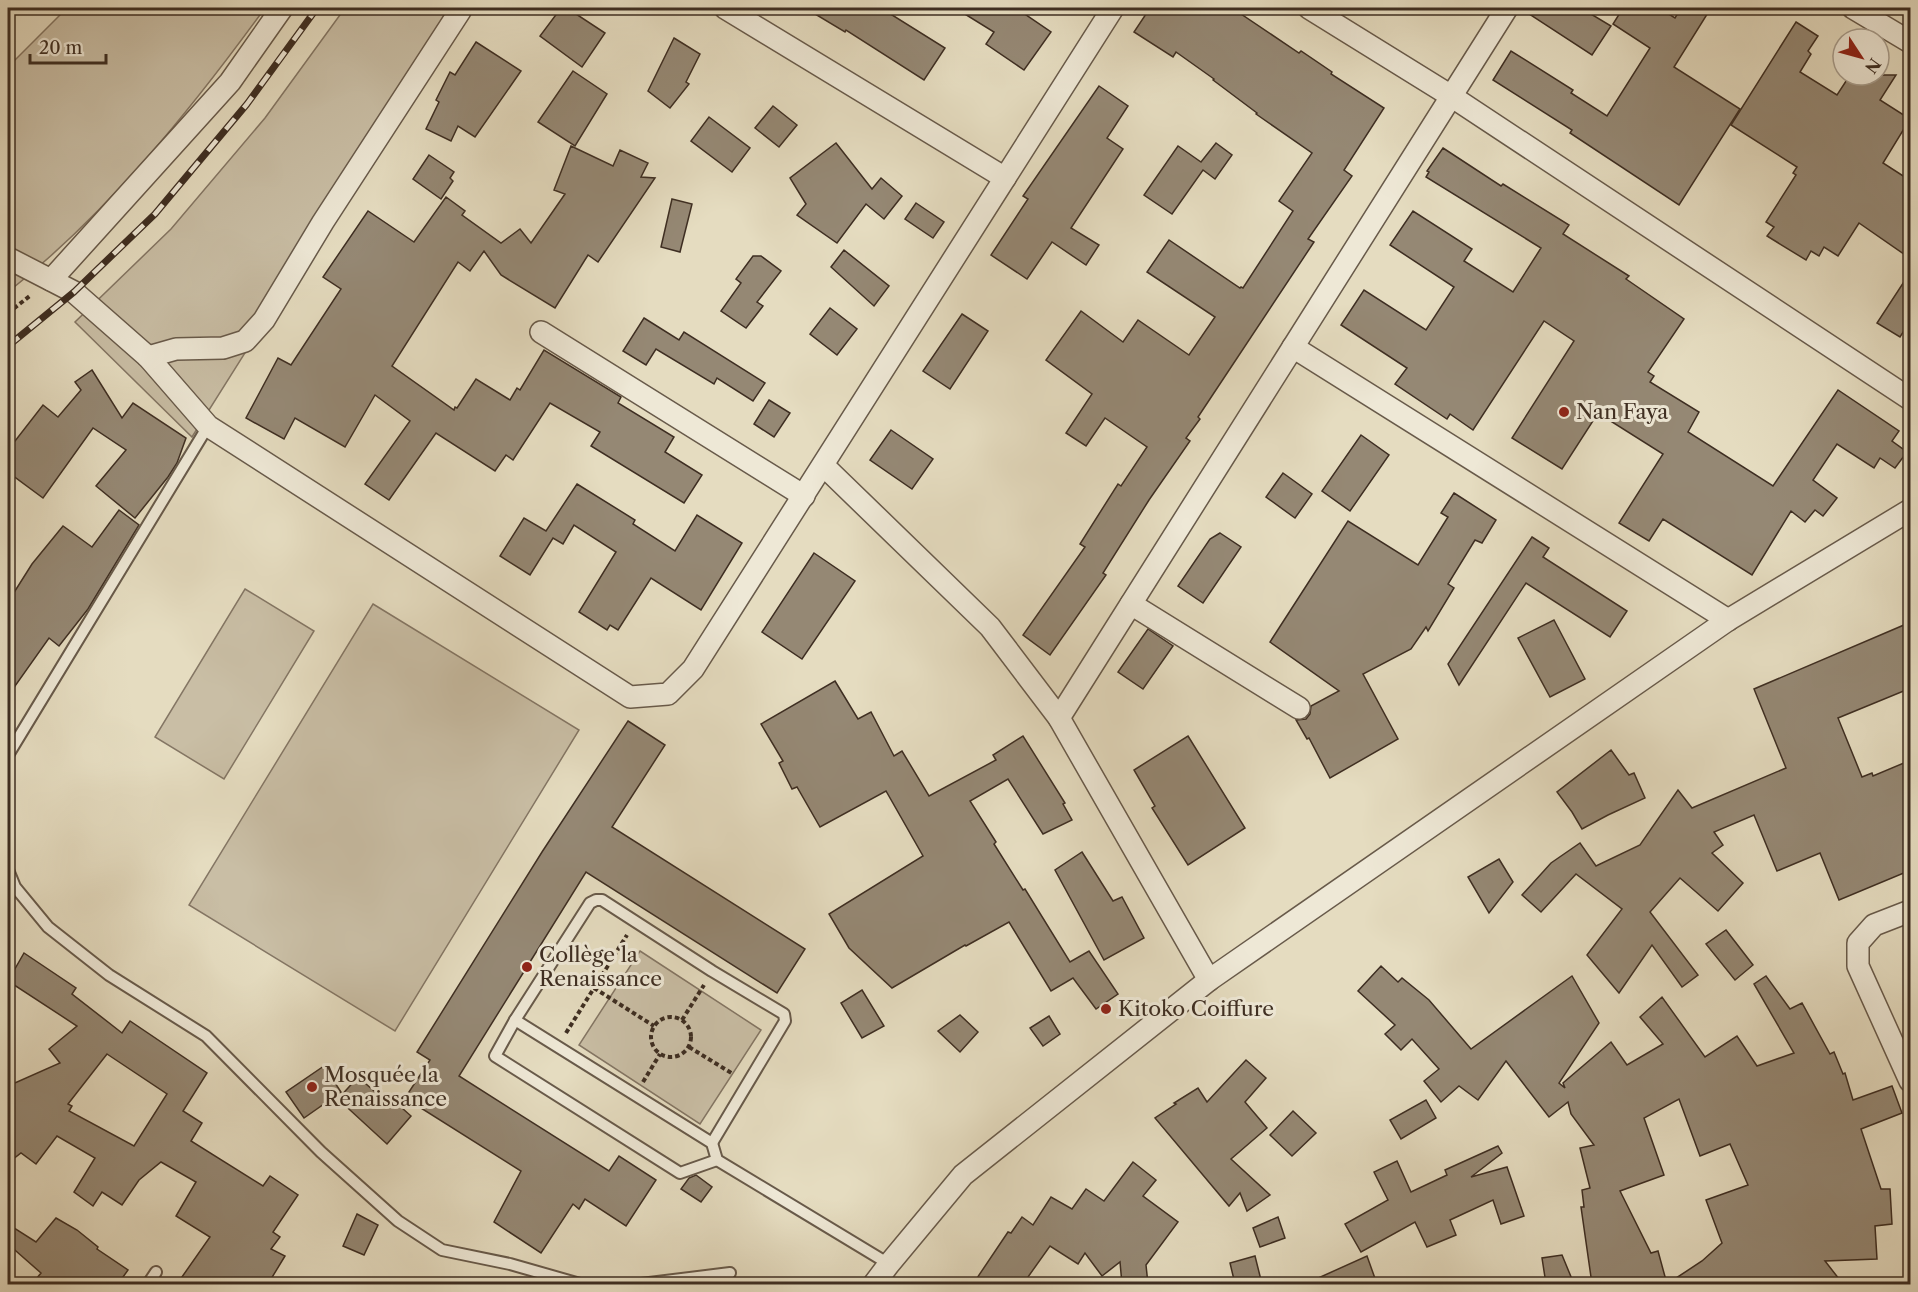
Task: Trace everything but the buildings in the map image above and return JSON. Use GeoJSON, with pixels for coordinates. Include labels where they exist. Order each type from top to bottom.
{"type":"FeatureCollection","features":[{"type":"Feature","properties":{"kind":"street"},"geometry":{"type":"LineString","coordinates":[[51,280],[230,82],[282,8]]}},
{"type":"Feature","properties":{"kind":"street"},"geometry":{"type":"LineString","coordinates":[[725,8],[1005,178]]}},
{"type":"Feature","properties":{"kind":"street"},"geometry":{"type":"LineString","coordinates":[[8,258],[74,292],[148,357],[208,426],[630,697],[668,694],[693,669],[1113,8]]}},
{"type":"Feature","properties":{"kind":"street"},"geometry":{"type":"LineString","coordinates":[[1309,8],[1451,96],[1911,399]]}},
{"type":"Feature","properties":{"kind":"street"},"geometry":{"type":"LineString","coordinates":[[1059,718],[1507,8]]}},
{"type":"Feature","properties":{"kind":"street"},"geometry":{"type":"LineString","coordinates":[[1853,8],[1911,42]]}},
{"type":"Feature","properties":{"kind":"street"},"geometry":{"type":"LineString","coordinates":[[148,357],[176,349],[223,348],[245,341],[258,327],[329,212],[460,11]]}},
{"type":"Feature","properties":{"kind":"street"},"geometry":{"type":"LineString","coordinates":[[541,332],[804,496]]}},
{"type":"Feature","properties":{"kind":"street"},"geometry":{"type":"LineString","coordinates":[[1293,347],[1728,620]]}},
{"type":"Feature","properties":{"kind":"street"},"geometry":{"type":"LineString","coordinates":[[824,466],[990,627],[1059,718],[1209,980]]}},
{"type":"Feature","properties":{"kind":"street"},"geometry":{"type":"LineString","coordinates":[[874,1284],[963,1174],[1209,980],[1728,620],[1911,510]]}},
{"type":"Feature","properties":{"kind":"street"},"geometry":{"type":"LineString","coordinates":[[1131,604],[1299,708]]}},
{"type":"Feature","properties":{"kind":"street"},"geometry":{"type":"LineString","coordinates":[[1911,911],[1874,924],[1858,942],[1858,966],[1911,1080]]}},
{"type":"Feature","properties":{"kind":"lane"},"geometry":{"type":"LineString","coordinates":[[8,755],[208,426]]}},
{"type":"Feature","properties":{"kind":"lane"},"geometry":{"type":"LineString","coordinates":[[8,870],[15,887],[48,927],[109,975],[206,1036],[321,1152],[398,1221],[442,1250],[510,1264],[580,1284]]}},
{"type":"Feature","properties":{"kind":"lane"},"geometry":{"type":"LineString","coordinates":[[712,1143],[785,1021],[784,1014],[602,900],[596,900],[590,903],[515,1020],[495,1053],[496,1059],[680,1173],[717,1160]]}},
{"type":"Feature","properties":{"kind":"lane"},"geometry":{"type":"LineString","coordinates":[[515,1020],[712,1143],[717,1160],[889,1264]]}},
{"type":"Feature","properties":{"kind":"lane"},"geometry":{"type":"LineString","coordinates":[[148,1284],[156,1272]]}},
{"type":"Feature","properties":{"kind":"lane"},"geometry":{"type":"LineString","coordinates":[[641,1284],[730,1273]]}},
{"type":"Feature","properties":{"kind":"path"},"geometry":{"type":"LineString","coordinates":[[557,1047],[635,922]]}},
{"type":"Feature","properties":{"kind":"path"},"geometry":{"type":"LineString","coordinates":[[682,1020],[712,971]]}},
{"type":"Feature","properties":{"kind":"path"},"geometry":{"type":"LineString","coordinates":[[594,988],[654,1026]]}},
{"type":"Feature","properties":{"kind":"path"},"geometry":{"type":"LineString","coordinates":[[672,1017],[682,1020],[689,1027],[691,1037],[689,1047],[676,1057],[660,1054],[654,1049],[651,1041],[654,1026],[662,1019],[672,1017]]}},
{"type":"Feature","properties":{"kind":"path"},"geometry":{"type":"LineString","coordinates":[[689,1047],[749,1084]]}},
{"type":"Feature","properties":{"kind":"shaded area"},"geometry":{"type":"Polygon","coordinates":[[[67,8],[265,8],[207,85],[146,159],[80,229],[8,292],[8,67],[67,8]]]}},
{"type":"Feature","properties":{"kind":"shaded area"},"geometry":{"type":"Polygon","coordinates":[[[345,8],[462,8],[192,437],[75,322],[171,229],[265,118],[345,8]]]}},
{"type":"Feature","properties":{"kind":"shaded area"},"geometry":{"type":"Polygon","coordinates":[[[245,589],[314,631],[224,779],[155,737],[245,589]]]}},
{"type":"Feature","properties":{"kind":"shaded area"},"geometry":{"type":"Polygon","coordinates":[[[373,604],[579,730],[395,1031],[189,905],[373,604]]]}},
{"type":"Feature","properties":{"kind":"shaded area"},"geometry":{"type":"Polygon","coordinates":[[[640,951],[761,1030],[700,1124],[579,1045],[640,951]]]}},
{"type":"Feature","properties":{"kind":"railway"},"geometry":{"type":"LineString","coordinates":[[8,346],[74,292],[155,214],[247,104],[317,8]]}},
{"type":"Feature","properties":{"kind":"place","name":"Nan Faya"},"geometry":{"type":"Point","coordinates":[1564,412]}},
{"type":"Feature","properties":{"kind":"place","name":"Collège la Renaissance"},"geometry":{"type":"Point","coordinates":[527,967]}},
{"type":"Feature","properties":{"kind":"place","name":"Kitoko Coiffure"},"geometry":{"type":"Point","coordinates":[1106,1009]}},
{"type":"Feature","properties":{"kind":"place","name":"Mosquée la Renaissance"},"geometry":{"type":"Point","coordinates":[312,1087]}}]}
